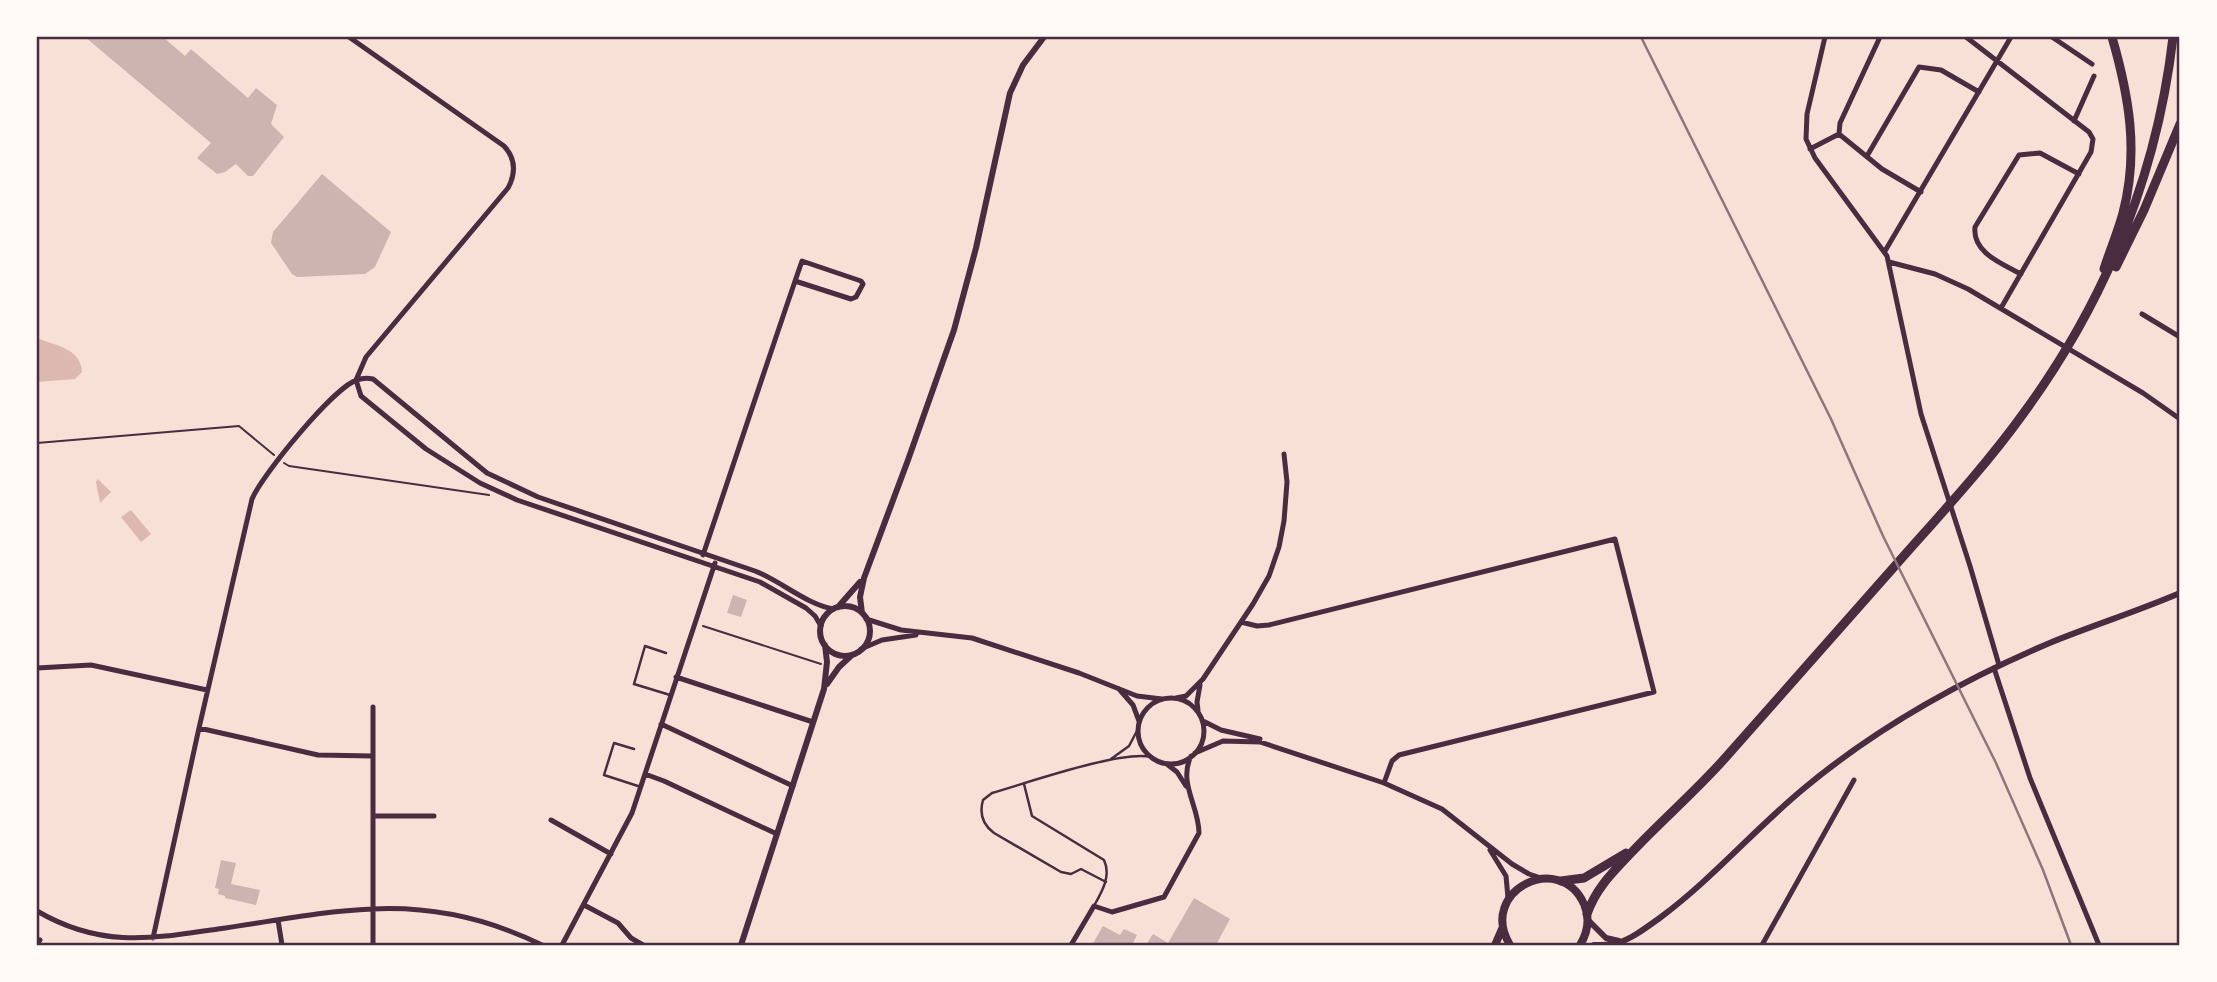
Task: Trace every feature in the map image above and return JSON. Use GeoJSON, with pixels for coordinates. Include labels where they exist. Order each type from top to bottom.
{"type":"FeatureCollection","features":[{"type":"Feature","properties":{"kind":"highway"},"geometry":{"type":"LineString","coordinates":[[2096,294],[2124,211],[2132,158],[2129,106],[2112,37]]}},
{"type":"Feature","properties":{"kind":"highway"},"geometry":{"type":"LineString","coordinates":[[2096,294],[2122,240],[2147,169],[2161,113],[2172,37]]}},
{"type":"Feature","properties":{"kind":"highway"},"geometry":{"type":"LineString","coordinates":[[1587,917],[1600,887],[1646,837],[1704,782],[1978,470],[2040,389],[2126,248],[2180,124]]}},
{"type":"Feature","properties":{"kind":"highway"},"geometry":{"type":"LineString","coordinates":[[1561,881],[1575,881],[1589,876],[1646,837]]}},
{"type":"Feature","properties":{"kind":"main road"},"geometry":{"type":"LineString","coordinates":[[1510,945],[1503,926],[1503,912],[1508,900],[1522,886],[1544,878],[1561,881],[1578,894],[1587,917],[1586,935],[1580,945]]}},
{"type":"Feature","properties":{"kind":"main road"},"geometry":{"type":"LineString","coordinates":[[1495,945],[1503,926]]}},
{"type":"Feature","properties":{"kind":"street"},"geometry":{"type":"LineString","coordinates":[[349,37],[504,146],[511,156],[514,168],[508,188],[366,357],[356,380],[361,396],[426,449],[480,483],[517,500],[760,582],[813,613],[821,626]]}},
{"type":"Feature","properties":{"kind":"street"},"geometry":{"type":"LineString","coordinates":[[861,649],[869,635],[860,597],[863,578],[954,330],[1010,93],[1023,65],[1044,37]]}},
{"type":"Feature","properties":{"kind":"street"},"geometry":{"type":"LineString","coordinates":[[1825,37],[1805,134],[1810,149],[1885,251],[1889,262],[1920,414],[1961,537],[2033,785],[2099,945]]}},
{"type":"Feature","properties":{"kind":"street"},"geometry":{"type":"LineString","coordinates":[[1839,134],[1840,123],[1880,37]]}},
{"type":"Feature","properties":{"kind":"street"},"geometry":{"type":"LineString","coordinates":[[1966,37],[2088,132],[2093,139],[2092,149],[2079,174],[2001,308]]}},
{"type":"Feature","properties":{"kind":"street"},"geometry":{"type":"LineString","coordinates":[[1885,251],[2011,37]]}},
{"type":"Feature","properties":{"kind":"street"},"geometry":{"type":"LineString","coordinates":[[2052,37],[2092,64]]}},
{"type":"Feature","properties":{"kind":"street"},"geometry":{"type":"LineString","coordinates":[[1867,156],[1919,66],[1941,69],[1979,92]]}},
{"type":"Feature","properties":{"kind":"street"},"geometry":{"type":"LineString","coordinates":[[2074,121],[2094,76]]}},
{"type":"Feature","properties":{"kind":"street"},"geometry":{"type":"LineString","coordinates":[[1810,149],[1839,134]]}},
{"type":"Feature","properties":{"kind":"street"},"geometry":{"type":"LineString","coordinates":[[1839,134],[1882,169],[1921,192]]}},
{"type":"Feature","properties":{"kind":"street"},"geometry":{"type":"LineString","coordinates":[[2021,274],[1983,252],[1974,232],[1982,216],[2020,155],[2043,153],[2079,174]]}},
{"type":"Feature","properties":{"kind":"street"},"geometry":{"type":"LineString","coordinates":[[701,562],[704,554],[795,281],[802,261],[861,281],[863,284],[855,298],[850,299],[795,281]]}},
{"type":"Feature","properties":{"kind":"street"},"geometry":{"type":"LineString","coordinates":[[1889,262],[1935,274],[1968,289],[2092,362],[2180,419]]}},
{"type":"Feature","properties":{"kind":"street"},"geometry":{"type":"LineString","coordinates":[[2142,314],[2180,337]]}},
{"type":"Feature","properties":{"kind":"street"},"geometry":{"type":"LineString","coordinates":[[153,938],[249,508],[257,489],[279,459],[335,394],[356,380],[373,379],[483,470],[505,484],[770,577],[818,605],[852,607],[864,616],[894,629],[972,638],[1136,696],[1161,699],[1186,696],[1203,679],[1263,587],[1279,547],[1286,501],[1284,454]]}},
{"type":"Feature","properties":{"kind":"street"},"geometry":{"type":"LineString","coordinates":[[1241,622],[1257,626],[1269,625],[1615,539],[1654,692],[1399,755],[1392,761],[1384,783]]}},
{"type":"Feature","properties":{"kind":"street"},"geometry":{"type":"LineString","coordinates":[[562,945],[630,819],[716,558]]}},
{"type":"Feature","properties":{"kind":"street"},"geometry":{"type":"LineString","coordinates":[[741,945],[824,689],[827,667],[821,626],[825,616],[836,608],[863,578]]}},
{"type":"Feature","properties":{"kind":"street"},"geometry":{"type":"LineString","coordinates":[[1594,945],[1610,945],[1625,940],[1653,923],[1704,884],[1780,809],[1832,767],[1925,704],[2066,636],[2180,593]]}},
{"type":"Feature","properties":{"kind":"street"},"geometry":{"type":"LineString","coordinates":[[824,689],[839,667],[861,649],[888,639],[926,633]]}},
{"type":"Feature","properties":{"kind":"street"},"geometry":{"type":"LineString","coordinates":[[825,645],[836,654],[853,654]]}},
{"type":"Feature","properties":{"kind":"street"},"geometry":{"type":"LineString","coordinates":[[37,668],[87,664],[207,690]]}},
{"type":"Feature","properties":{"kind":"street"},"geometry":{"type":"LineString","coordinates":[[676,677],[813,722]]}},
{"type":"Feature","properties":{"kind":"street"},"geometry":{"type":"LineString","coordinates":[[1071,945],[1094,906],[1112,912],[1164,897],[1199,832],[1189,792],[1187,767],[1204,735],[1197,702],[1203,679]]}},
{"type":"Feature","properties":{"kind":"street"},"geometry":{"type":"LineString","coordinates":[[1114,686],[1131,702],[1139,722]]}},
{"type":"Feature","properties":{"kind":"street"},"geometry":{"type":"LineString","coordinates":[[1176,698],[1190,704],[1201,717],[1220,730],[1259,739],[1416,796],[1442,809],[1521,870],[1544,878]]}},
{"type":"Feature","properties":{"kind":"street"},"geometry":{"type":"LineString","coordinates":[[1161,699],[1149,706],[1139,722],[1141,745],[1151,757],[1177,772],[1189,792]]}},
{"type":"Feature","properties":{"kind":"street"},"geometry":{"type":"LineString","coordinates":[[373,707],[373,945]]}},
{"type":"Feature","properties":{"kind":"street"},"geometry":{"type":"LineString","coordinates":[[661,724],[793,786]]}},
{"type":"Feature","properties":{"kind":"street"},"geometry":{"type":"LineString","coordinates":[[198,728],[322,756],[373,756]]}},
{"type":"Feature","properties":{"kind":"street"},"geometry":{"type":"LineString","coordinates":[[1161,762],[1177,763],[1223,741],[1251,741],[1276,746]]}},
{"type":"Feature","properties":{"kind":"street"},"geometry":{"type":"LineString","coordinates":[[645,774],[777,834]]}},
{"type":"Feature","properties":{"kind":"street"},"geometry":{"type":"LineString","coordinates":[[1762,945],[1854,780]]}},
{"type":"Feature","properties":{"kind":"street"},"geometry":{"type":"LineString","coordinates":[[373,816],[434,816]]}},
{"type":"Feature","properties":{"kind":"street"},"geometry":{"type":"LineString","coordinates":[[551,820],[611,854]]}},
{"type":"Feature","properties":{"kind":"street"},"geometry":{"type":"LineString","coordinates":[[1481,840],[1503,870],[1508,884],[1508,900]]}},
{"type":"Feature","properties":{"kind":"street"},"geometry":{"type":"LineString","coordinates":[[584,905],[618,923],[631,938],[643,945]]}},
{"type":"Feature","properties":{"kind":"street"},"geometry":{"type":"LineString","coordinates":[[37,911],[85,932],[145,942],[153,938],[278,920],[372,909],[416,909],[455,915],[512,932],[542,945]]}},
{"type":"Feature","properties":{"kind":"street"},"geometry":{"type":"LineString","coordinates":[[1587,917],[1606,938],[1625,940]]}},
{"type":"Feature","properties":{"kind":"street"},"geometry":{"type":"LineString","coordinates":[[278,920],[282,945]]}},
{"type":"Feature","properties":{"kind":"lane"},"geometry":{"type":"LineString","coordinates":[[666,653],[645,646],[634,684],[670,695]]}},
{"type":"Feature","properties":{"kind":"lane"},"geometry":{"type":"LineString","coordinates":[[1104,761],[1129,746],[1138,729]]}},
{"type":"Feature","properties":{"kind":"lane"},"geometry":{"type":"LineString","coordinates":[[634,749],[614,743],[604,775],[640,787]]}},
{"type":"Feature","properties":{"kind":"lane"},"geometry":{"type":"LineString","coordinates":[[1105,882],[1081,869],[1071,874],[1061,872],[987,828],[982,815],[983,800],[988,794],[1104,761],[1133,755],[1151,757]]}},
{"type":"Feature","properties":{"kind":"lane"},"geometry":{"type":"LineString","coordinates":[[1024,784],[1032,816],[1104,860],[1107,868],[1105,882],[1094,906]]}},
{"type":"Feature","properties":{"kind":"path"},"geometry":{"type":"LineString","coordinates":[[37,443],[239,426],[289,466],[490,496]]}},
{"type":"Feature","properties":{"kind":"path"},"geometry":{"type":"LineString","coordinates":[[694,623],[822,665]]}},
{"type":"Feature","properties":{"kind":"shaded area"},"geometry":{"type":"Polygon","coordinates":[[[37,338],[72,353],[82,372],[75,379],[37,382],[37,338]]]}},
{"type":"Feature","properties":{"kind":"shaded area"},"geometry":{"type":"Polygon","coordinates":[[[98,479],[111,492],[100,503],[96,482],[98,479]]]}},
{"type":"Feature","properties":{"kind":"shaded area"},"geometry":{"type":"Polygon","coordinates":[[[131,510],[151,534],[141,542],[121,517],[131,510]]]}},
{"type":"Feature","properties":{"kind":"building"},"geometry":{"type":"Polygon","coordinates":[[[85,37],[163,37],[185,56],[191,49],[248,98],[256,88],[277,105],[271,124],[284,137],[253,176],[248,176],[236,164],[217,174],[197,158],[211,143],[85,37]]]}},
{"type":"Feature","properties":{"kind":"building"},"geometry":{"type":"Polygon","coordinates":[[[322,174],[391,232],[375,267],[365,274],[297,277],[292,274],[271,243],[273,232],[322,174]]]}},
{"type":"Feature","properties":{"kind":"building"},"geometry":{"type":"Polygon","coordinates":[[[733,595],[747,600],[741,617],[727,613],[733,595]]]}},
{"type":"Feature","properties":{"kind":"building"},"geometry":{"type":"Polygon","coordinates":[[[221,860],[236,863],[231,884],[260,890],[256,905],[218,894],[219,889],[215,888],[221,860]]]}},
{"type":"Feature","properties":{"kind":"building"},"geometry":{"type":"Polygon","coordinates":[[[1194,898],[1230,919],[1216,945],[1146,945],[1153,934],[1168,943],[1194,898]]]}},
{"type":"Feature","properties":{"kind":"building"},"geometry":{"type":"Polygon","coordinates":[[[1103,926],[1120,935],[1124,929],[1137,935],[1133,943],[1137,945],[1092,945],[1103,926]]]}},
{"type":"Feature","properties":{"kind":"railway"},"geometry":{"type":"LineString","coordinates":[[1641,37],[1831,419],[1883,536],[1996,763],[2043,870],[2071,945]]}}]}
